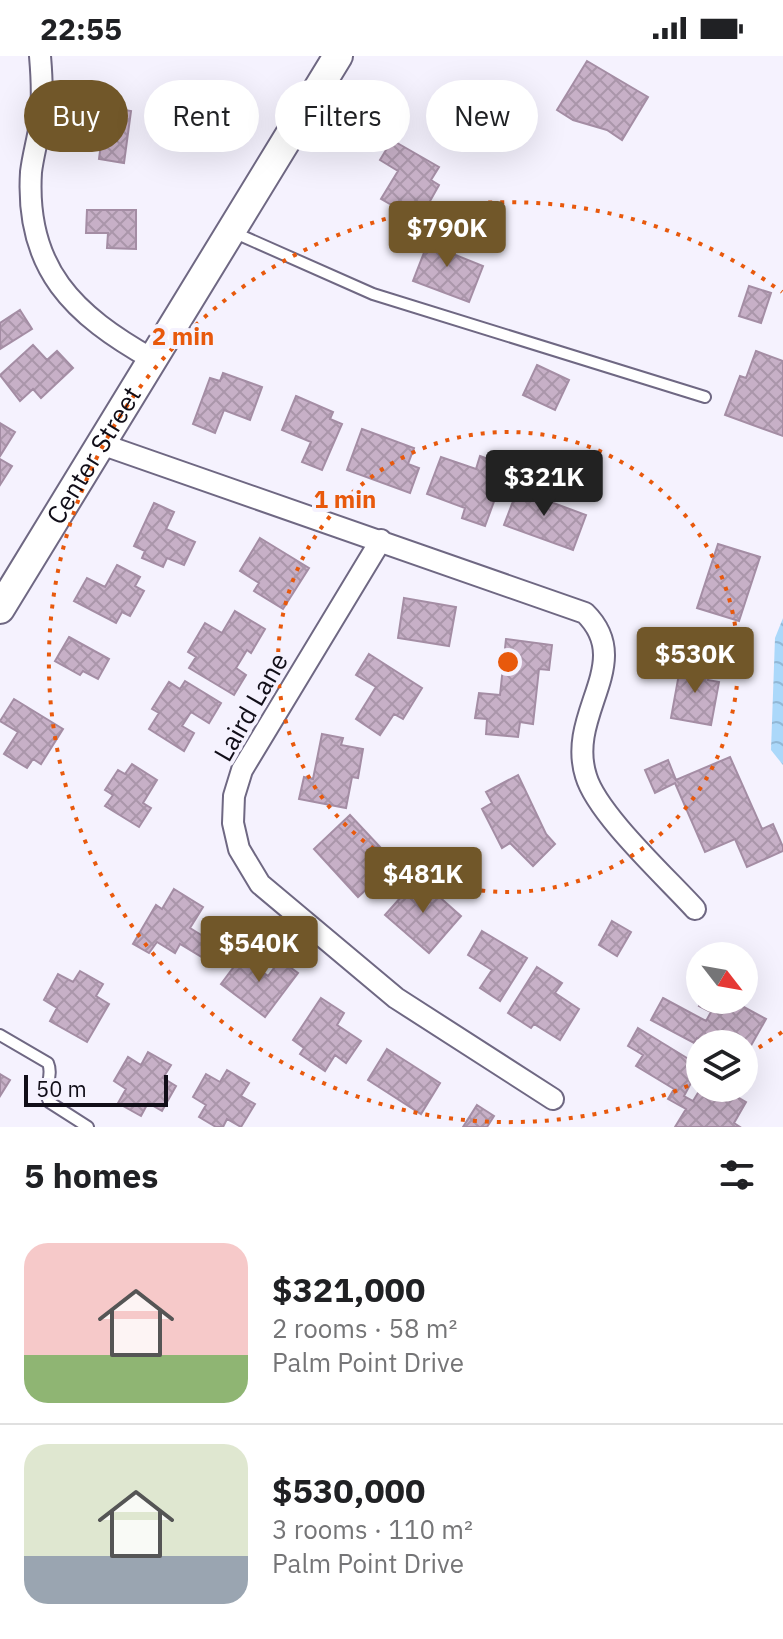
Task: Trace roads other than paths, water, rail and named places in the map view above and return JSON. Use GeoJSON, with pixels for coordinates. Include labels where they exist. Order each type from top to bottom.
{"type":"FeatureCollection","features":[{"type":"Feature","properties":{"kind":"street"},"geometry":{"type":"LineString","coordinates":[[40,56],[40,123],[31,196],[34,224],[42,251],[54,277],[80,310],[101,328],[152,359]]}},
{"type":"Feature","properties":{"kind":"street","name":"Center Street"},"geometry":{"type":"LineString","coordinates":[[0,609],[338,56]]}},
{"type":"Feature","properties":{"kind":"street"},"geometry":{"type":"LineString","coordinates":[[101,444],[585,613],[596,623],[606,651],[583,731],[582,762],[586,778],[600,805],[695,909]]}},
{"type":"Feature","properties":{"kind":"street","name":"Laird Lane"},"geometry":{"type":"LineString","coordinates":[[381,540],[242,770],[233,809],[239,849],[260,884],[396,998],[553,1099]]}},
{"type":"Feature","properties":{"kind":"lane"},"geometry":{"type":"LineString","coordinates":[[231,231],[373,294],[705,397]]}},
{"type":"Feature","properties":{"kind":"lane"},"geometry":{"type":"LineString","coordinates":[[0,1035],[48,1063],[51,1071],[46,1091],[49,1102],[88,1127]]}},
{"type":"Feature","properties":{"kind":"water"},"geometry":{"type":"Polygon","coordinates":[[[783,618],[783,765],[771,750],[775,638],[783,618]]]}}]}
